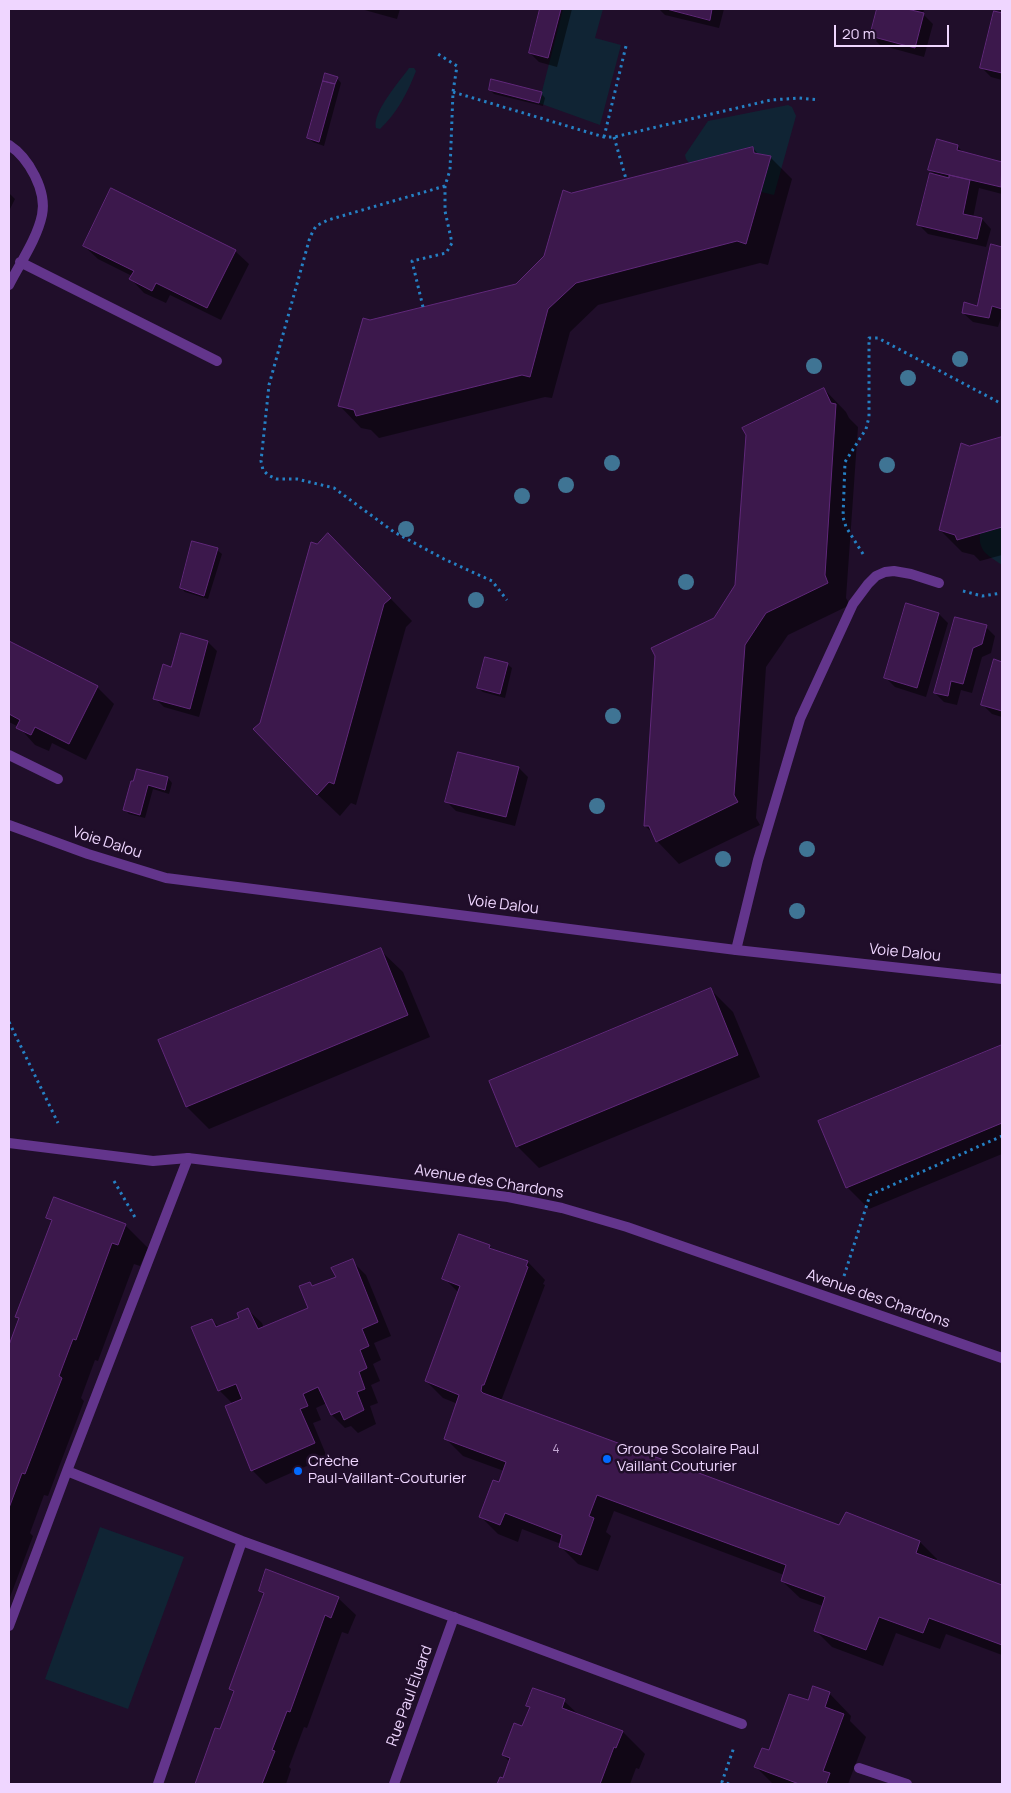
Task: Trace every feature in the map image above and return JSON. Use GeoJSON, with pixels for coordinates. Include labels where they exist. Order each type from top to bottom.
{"type":"FeatureCollection","features":[{"type":"Feature","properties":{"kind":"street"},"geometry":{"type":"LineString","coordinates":[[9,145],[29,164],[38,182],[42,214],[34,235],[9,285]]}},
{"type":"Feature","properties":{"kind":"street"},"geometry":{"type":"LineString","coordinates":[[20,262],[217,361]]}},
{"type":"Feature","properties":{"kind":"street"},"geometry":{"type":"LineString","coordinates":[[736,950],[758,860],[800,719],[853,604],[876,576],[885,572],[894,571],[939,583]]}},
{"type":"Feature","properties":{"kind":"street"},"geometry":{"type":"LineString","coordinates":[[9,755],[58,780]]}},
{"type":"Feature","properties":{"kind":"street","name":"Voie Dalou"},"geometry":{"type":"LineString","coordinates":[[9,825],[88,854],[166,878],[736,950],[1002,979]]}},
{"type":"Feature","properties":{"kind":"street","name":"Avenue des Chardons"},"geometry":{"type":"LineString","coordinates":[[9,1143],[153,1161],[188,1158],[508,1197],[562,1208],[636,1230],[1002,1358]]}},
{"type":"Feature","properties":{"kind":"street"},"geometry":{"type":"LineString","coordinates":[[9,1626],[188,1158]]}},
{"type":"Feature","properties":{"kind":"street"},"geometry":{"type":"LineString","coordinates":[[67,1471],[242,1541],[742,1724]]}},
{"type":"Feature","properties":{"kind":"street"},"geometry":{"type":"LineString","coordinates":[[158,1784],[242,1541]]}},
{"type":"Feature","properties":{"kind":"street","name":"Rue Paul Éluard"},"geometry":{"type":"LineString","coordinates":[[394,1784],[454,1617]]}},
{"type":"Feature","properties":{"kind":"street"},"geometry":{"type":"LineString","coordinates":[[859,1768],[907,1784]]}},
{"type":"Feature","properties":{"kind":"path"},"geometry":{"type":"LineString","coordinates":[[604,137],[626,46]]}},
{"type":"Feature","properties":{"kind":"path"},"geometry":{"type":"LineString","coordinates":[[423,307],[412,262],[446,253],[452,243],[445,211],[445,186],[450,170],[456,66],[438,54]]}},
{"type":"Feature","properties":{"kind":"path"},"geometry":{"type":"LineString","coordinates":[[453,92],[604,137],[614,137],[771,100],[799,98],[819,100]]}},
{"type":"Feature","properties":{"kind":"path"},"geometry":{"type":"LineString","coordinates":[[614,137],[626,179]]}},
{"type":"Feature","properties":{"kind":"path"},"geometry":{"type":"LineString","coordinates":[[445,186],[316,226],[310,237],[273,370],[261,461],[263,470],[276,479],[297,479],[334,488],[394,532],[444,559],[492,581],[507,600]]}},
{"type":"Feature","properties":{"kind":"path"},"geometry":{"type":"LineString","coordinates":[[876,576],[846,527],[843,517],[845,462],[866,429],[869,417],[869,338],[878,338],[1002,404]]}},
{"type":"Feature","properties":{"kind":"path"},"geometry":{"type":"LineString","coordinates":[[939,583],[982,596],[1002,593]]}},
{"type":"Feature","properties":{"kind":"path"},"geometry":{"type":"LineString","coordinates":[[9,1022],[72,1151]]}},
{"type":"Feature","properties":{"kind":"path"},"geometry":{"type":"LineString","coordinates":[[836,1300],[870,1195],[1002,1136]]}},
{"type":"Feature","properties":{"kind":"path"},"geometry":{"type":"LineString","coordinates":[[98,1154],[153,1248]]}},
{"type":"Feature","properties":{"kind":"path"},"geometry":{"type":"LineString","coordinates":[[729,1784],[722,1782],[742,1724]]}},
{"type":"Feature","properties":{"kind":"shaded area"},"geometry":{"type":"Polygon","coordinates":[[[563,9],[603,9],[595,38],[621,45],[600,125],[539,103],[563,9]]]}},
{"type":"Feature","properties":{"kind":"shaded area"},"geometry":{"type":"Polygon","coordinates":[[[409,68],[414,68],[416,71],[406,94],[386,123],[380,129],[376,128],[376,121],[382,105],[409,68]]]}},
{"type":"Feature","properties":{"kind":"shaded area"},"geometry":{"type":"Polygon","coordinates":[[[788,105],[792,107],[796,116],[774,195],[761,192],[771,156],[754,153],[753,147],[689,163],[686,159],[685,155],[708,121],[788,105]]]}},
{"type":"Feature","properties":{"kind":"shaded area"},"geometry":{"type":"Polygon","coordinates":[[[1002,527],[1002,565],[982,549],[980,533],[1002,527]]]}},
{"type":"Feature","properties":{"kind":"shaded area"},"geometry":{"type":"Polygon","coordinates":[[[100,1527],[184,1557],[128,1709],[45,1679],[100,1527]]]}},
{"type":"Feature","properties":{"kind":"building"},"geometry":{"type":"Polygon","coordinates":[[[540,9],[561,9],[548,58],[529,53],[540,9]]]}},
{"type":"Feature","properties":{"kind":"building"},"geometry":{"type":"Polygon","coordinates":[[[667,9],[712,9],[710,20],[667,9]]]}},
{"type":"Feature","properties":{"kind":"building"},"geometry":{"type":"Polygon","coordinates":[[[877,9],[907,9],[924,13],[915,48],[870,36],[877,9]]]}},
{"type":"Feature","properties":{"kind":"building"},"geometry":{"type":"Polygon","coordinates":[[[994,11],[1002,13],[1002,73],[980,68],[994,11]]]}},
{"type":"Feature","properties":{"kind":"building"},"geometry":{"type":"Polygon","coordinates":[[[325,73],[338,77],[335,84],[323,81],[325,73]]]}},
{"type":"Feature","properties":{"kind":"building"},"geometry":{"type":"Polygon","coordinates":[[[491,79],[542,92],[539,103],[489,90],[491,79]]]}},
{"type":"Feature","properties":{"kind":"building"},"geometry":{"type":"Polygon","coordinates":[[[323,81],[335,84],[319,142],[307,138],[323,81]]]}},
{"type":"Feature","properties":{"kind":"building"},"geometry":{"type":"Polygon","coordinates":[[[937,139],[958,145],[957,150],[1002,162],[1001,187],[928,170],[937,139]]]}},
{"type":"Feature","properties":{"kind":"building"},"geometry":{"type":"Polygon","coordinates":[[[753,147],[754,153],[771,156],[746,244],[737,241],[576,283],[548,309],[530,377],[522,375],[356,416],[354,410],[338,406],[363,318],[370,320],[516,284],[544,256],[563,190],[571,193],[753,147]]]}},
{"type":"Feature","properties":{"kind":"building"},"geometry":{"type":"Polygon","coordinates":[[[930,173],[949,178],[949,175],[970,180],[963,214],[982,218],[977,239],[917,225],[930,173]]]}},
{"type":"Feature","properties":{"kind":"building"},"geometry":{"type":"Polygon","coordinates":[[[111,188],[236,250],[207,308],[156,283],[152,291],[129,279],[134,271],[83,246],[111,188]]]}},
{"type":"Feature","properties":{"kind":"building"},"geometry":{"type":"Polygon","coordinates":[[[991,244],[1002,247],[1002,309],[992,306],[989,318],[962,313],[964,302],[977,306],[991,244]]]}},
{"type":"Feature","properties":{"kind":"building"},"geometry":{"type":"Polygon","coordinates":[[[824,388],[831,403],[836,404],[825,575],[828,583],[766,613],[745,645],[734,795],[738,802],[656,842],[649,826],[644,826],[655,656],[651,648],[714,618],[735,585],[746,435],[742,428],[824,388]]]}},
{"type":"Feature","properties":{"kind":"building"},"geometry":{"type":"Polygon","coordinates":[[[1002,437],[1002,527],[957,540],[955,535],[939,530],[961,443],[969,446],[1002,437]]]}},
{"type":"Feature","properties":{"kind":"building"},"geometry":{"type":"Polygon","coordinates":[[[328,533],[391,598],[384,604],[334,784],[329,782],[317,795],[253,729],[260,723],[311,542],[317,544],[328,533]]]}},
{"type":"Feature","properties":{"kind":"building"},"geometry":{"type":"Polygon","coordinates":[[[192,541],[218,548],[204,596],[180,588],[192,541]]]}},
{"type":"Feature","properties":{"kind":"building"},"geometry":{"type":"Polygon","coordinates":[[[906,603],[939,613],[917,688],[884,678],[906,603]]]}},
{"type":"Feature","properties":{"kind":"building"},"geometry":{"type":"Polygon","coordinates":[[[955,617],[987,625],[982,644],[973,648],[963,684],[951,681],[948,696],[934,693],[955,617]]]}},
{"type":"Feature","properties":{"kind":"building"},"geometry":{"type":"Polygon","coordinates":[[[181,633],[208,641],[190,709],[153,699],[163,664],[171,667],[181,633]]]}},
{"type":"Feature","properties":{"kind":"building"},"geometry":{"type":"Polygon","coordinates":[[[9,641],[98,686],[69,744],[35,727],[31,735],[16,728],[20,720],[9,714],[9,641]]]}},
{"type":"Feature","properties":{"kind":"building"},"geometry":{"type":"Polygon","coordinates":[[[485,657],[508,663],[500,694],[477,688],[485,657]]]}},
{"type":"Feature","properties":{"kind":"building"},"geometry":{"type":"Polygon","coordinates":[[[994,659],[1002,662],[1002,711],[981,705],[994,659]]]}},
{"type":"Feature","properties":{"kind":"building"},"geometry":{"type":"Polygon","coordinates":[[[458,752],[519,767],[506,817],[445,802],[458,752]]]}},
{"type":"Feature","properties":{"kind":"building"},"geometry":{"type":"Polygon","coordinates":[[[137,769],[168,777],[165,790],[148,785],[140,815],[123,810],[131,781],[133,781],[137,769]]]}},
{"type":"Feature","properties":{"kind":"building"},"geometry":{"type":"Polygon","coordinates":[[[381,948],[408,1015],[186,1107],[158,1040],[381,948]]]}},
{"type":"Feature","properties":{"kind":"building"},"geometry":{"type":"Polygon","coordinates":[[[711,988],[738,1055],[516,1147],[489,1081],[711,988]]]}},
{"type":"Feature","properties":{"kind":"building"},"geometry":{"type":"Polygon","coordinates":[[[1002,1045],[1002,1123],[846,1188],[818,1121],[1002,1045]]]}},
{"type":"Feature","properties":{"kind":"building"},"geometry":{"type":"Polygon","coordinates":[[[54,1197],[126,1224],[118,1245],[112,1243],[76,1340],[73,1339],[59,1376],[62,1378],[25,1474],[22,1473],[9,1508],[9,1345],[19,1318],[15,1317],[52,1220],[46,1218],[54,1197]]]}},
{"type":"Feature","properties":{"kind":"building"},"geometry":{"type":"Polygon","coordinates":[[[459,1234],[490,1245],[489,1248],[528,1261],[526,1266],[528,1267],[484,1385],[482,1385],[481,1391],[483,1393],[839,1525],[846,1512],[920,1541],[916,1553],[1002,1585],[1002,1645],[929,1618],[923,1633],[879,1617],[866,1650],[814,1631],[825,1597],[781,1581],[786,1565],[597,1495],[589,1516],[594,1518],[581,1555],[559,1547],[562,1535],[505,1513],[500,1525],[479,1517],[493,1480],[499,1482],[506,1462],[444,1439],[459,1395],[425,1381],[460,1286],[442,1279],[459,1234]]]}},
{"type":"Feature","properties":{"kind":"building"},"geometry":{"type":"Polygon","coordinates":[[[353,1259],[378,1322],[362,1329],[369,1346],[360,1350],[367,1368],[359,1372],[365,1389],[357,1392],[364,1410],[344,1420],[340,1411],[331,1415],[318,1387],[303,1394],[308,1406],[300,1409],[315,1443],[251,1471],[225,1406],[242,1399],[236,1384],[218,1391],[191,1327],[212,1319],[216,1327],[239,1318],[237,1313],[248,1308],[258,1329],[308,1308],[299,1286],[310,1282],[312,1286],[336,1277],[331,1268],[353,1259]]]}},
{"type":"Feature","properties":{"kind":"building"},"geometry":{"type":"Polygon","coordinates":[[[266,1569],[339,1597],[331,1618],[325,1615],[290,1712],[287,1711],[272,1750],[275,1751],[262,1784],[195,1784],[215,1728],[220,1729],[234,1691],[229,1689],[264,1593],[259,1591],[266,1569]]]}},
{"type":"Feature","properties":{"kind":"building"},"geometry":{"type":"Polygon","coordinates":[[[813,1686],[830,1692],[825,1707],[844,1714],[823,1771],[830,1773],[826,1784],[799,1784],[754,1767],[762,1748],[769,1750],[789,1694],[808,1700],[813,1686]]]}},
{"type":"Feature","properties":{"kind":"building"},"geometry":{"type":"Polygon","coordinates":[[[533,1688],[565,1699],[562,1708],[623,1731],[616,1748],[614,1747],[600,1784],[497,1784],[500,1777],[503,1778],[510,1758],[502,1755],[514,1723],[522,1726],[530,1707],[526,1706],[533,1688]]]}},
{"type":"Feature","properties":{"kind":"place","name":"Groupe Scolaire Paul Vaillant Couturier"},"geometry":{"type":"Point","coordinates":[607,1459]}},
{"type":"Feature","properties":{"kind":"place","name":"Crèche Paul-Vaillant-Couturier"},"geometry":{"type":"Point","coordinates":[298,1471]}}]}
